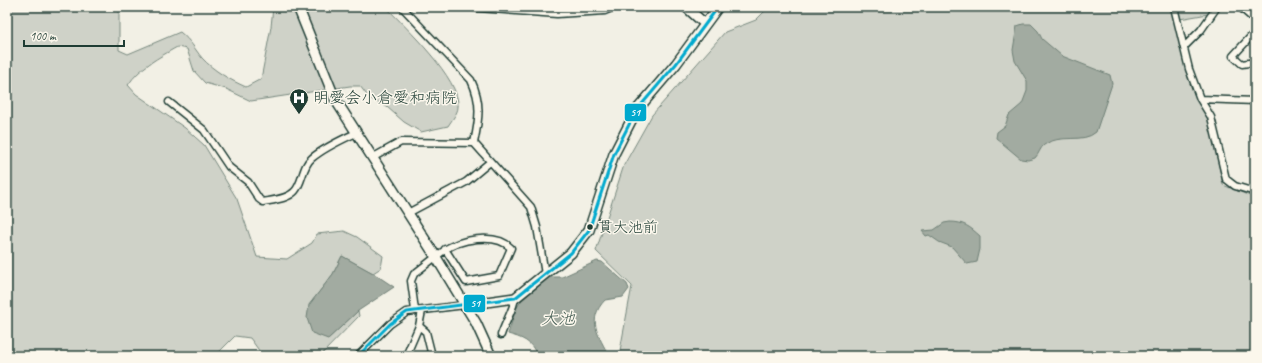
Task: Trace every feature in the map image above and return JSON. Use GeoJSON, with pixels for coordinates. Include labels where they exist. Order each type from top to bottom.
{"type":"FeatureCollection","features":[{"type":"Feature","properties":{"kind":"street"},"geometry":{"type":"LineString","coordinates":[[298,7],[327,82],[356,133],[436,256],[486,343],[491,356]]}},
{"type":"Feature","properties":{"kind":"street"},"geometry":{"type":"LineString","coordinates":[[402,7],[471,80],[477,94],[479,115],[474,143]]}},
{"type":"Feature","properties":{"kind":"street"},"geometry":{"type":"LineString","coordinates":[[465,7],[557,14],[605,11],[614,7]]}},
{"type":"Feature","properties":{"kind":"street"},"geometry":{"type":"LineString","coordinates":[[686,7],[704,24]]}},
{"type":"Feature","properties":{"kind":"street"},"geometry":{"type":"LineString","coordinates":[[358,356],[390,324],[407,312],[515,298],[571,253],[589,230],[614,154],[636,111],[676,64],[718,7]]}},
{"type":"Feature","properties":{"kind":"street"},"geometry":{"type":"LineString","coordinates":[[1174,7],[1189,69],[1200,99],[1211,116],[1226,179],[1234,186],[1255,192]]}},
{"type":"Feature","properties":{"kind":"street"},"geometry":{"type":"LineString","coordinates":[[1184,47],[1201,30],[1218,7]]}},
{"type":"Feature","properties":{"kind":"street"},"geometry":{"type":"LineString","coordinates":[[1240,7],[1255,20]]}},
{"type":"Feature","properties":{"kind":"street"},"geometry":{"type":"LineString","coordinates":[[1254,35],[1233,56],[1242,64],[1255,62]]}},
{"type":"Feature","properties":{"kind":"street"},"geometry":{"type":"LineString","coordinates":[[1200,99],[1255,101]]}},
{"type":"Feature","properties":{"kind":"street"},"geometry":{"type":"LineString","coordinates":[[169,102],[204,130],[229,167],[248,182],[258,199],[263,202],[283,198],[295,191],[303,172],[311,159],[329,147],[356,133]]}},
{"type":"Feature","properties":{"kind":"street"},"geometry":{"type":"LineString","coordinates":[[372,158],[401,142],[474,143],[526,202],[534,215],[545,274]]}},
{"type":"Feature","properties":{"kind":"street"},"geometry":{"type":"LineString","coordinates":[[408,213],[466,182],[490,162]]}},
{"type":"Feature","properties":{"kind":"street"},"geometry":{"type":"LineString","coordinates":[[406,356],[419,326],[418,311],[411,282],[414,274],[436,256],[445,249],[451,245],[489,238],[506,242],[511,248],[498,276],[466,282],[445,249]]}},
{"type":"Feature","properties":{"kind":"street"},"geometry":{"type":"LineString","coordinates":[[501,334],[506,319],[515,304],[515,298]]}},
{"type":"Feature","properties":{"kind":"street"},"geometry":{"type":"LineString","coordinates":[[419,326],[426,332],[432,356]]}},
{"type":"Feature","properties":{"kind":"shaded area"},"geometry":{"type":"Polygon","coordinates":[[[7,7],[119,7],[119,50],[128,54],[180,32],[202,58],[212,67],[228,78],[246,87],[261,79],[271,27],[273,7],[386,7],[418,40],[442,68],[451,82],[457,95],[458,107],[456,114],[448,126],[421,132],[404,122],[387,107],[369,98],[360,86],[350,86],[251,101],[226,89],[205,83],[194,71],[187,49],[177,47],[144,68],[128,85],[136,94],[185,128],[204,145],[237,199],[257,257],[287,259],[312,243],[317,234],[344,231],[357,237],[383,256],[381,268],[373,273],[342,256],[333,274],[309,305],[328,339],[358,311],[359,316],[320,356],[263,356],[250,338],[235,336],[219,352],[218,356],[7,356],[7,7]]]}},
{"type":"Feature","properties":{"kind":"shaded area"},"geometry":{"type":"Polygon","coordinates":[[[769,7],[1211,7],[1208,14],[1174,20],[1188,65],[1188,78],[1209,118],[1223,185],[1255,198],[1255,356],[619,356],[632,286],[596,251],[624,165],[652,115],[725,32],[756,20],[769,7]]]}},
{"type":"Feature","properties":{"kind":"water"},"geometry":{"type":"Polygon","coordinates":[[[1031,24],[1038,31],[1042,39],[1062,56],[1110,75],[1112,84],[1096,132],[1091,136],[1050,141],[1043,146],[1035,158],[1028,160],[1021,159],[996,138],[997,132],[1005,126],[1009,115],[1022,104],[1027,91],[1027,81],[1015,61],[1013,50],[1017,26],[1031,24]]]}},
{"type":"Feature","properties":{"kind":"water"},"geometry":{"type":"Polygon","coordinates":[[[944,223],[959,223],[966,226],[980,236],[980,249],[977,262],[967,264],[952,247],[939,242],[929,235],[926,236],[922,231],[934,230],[944,223]]]}},
{"type":"Feature","properties":{"kind":"water"},"geometry":{"type":"Polygon","coordinates":[[[342,256],[373,273],[394,287],[358,311],[328,339],[312,333],[307,318],[309,305],[333,274],[342,256]]]}},
{"type":"Feature","properties":{"kind":"water","name":"大池"},"geometry":{"type":"Polygon","coordinates":[[[597,261],[602,262],[627,284],[629,289],[623,297],[605,300],[599,307],[596,314],[595,321],[598,335],[609,356],[537,356],[535,351],[526,341],[508,334],[516,309],[521,301],[548,277],[562,277],[597,261]]]}},
{"type":"Feature","properties":{"kind":"transit line","name":"51"},"geometry":{"type":"LineString","coordinates":[[358,356],[390,324],[407,312],[515,298],[571,253],[589,230],[614,154],[636,111],[676,64],[718,7]]}},
{"type":"Feature","properties":{"kind":"place","name":"明愛会小倉愛和病院"},"geometry":{"type":"Point","coordinates":[299,115]}},
{"type":"Feature","properties":{"kind":"place","name":"貫大池前"},"geometry":{"type":"Point","coordinates":[590,227]}}]}
